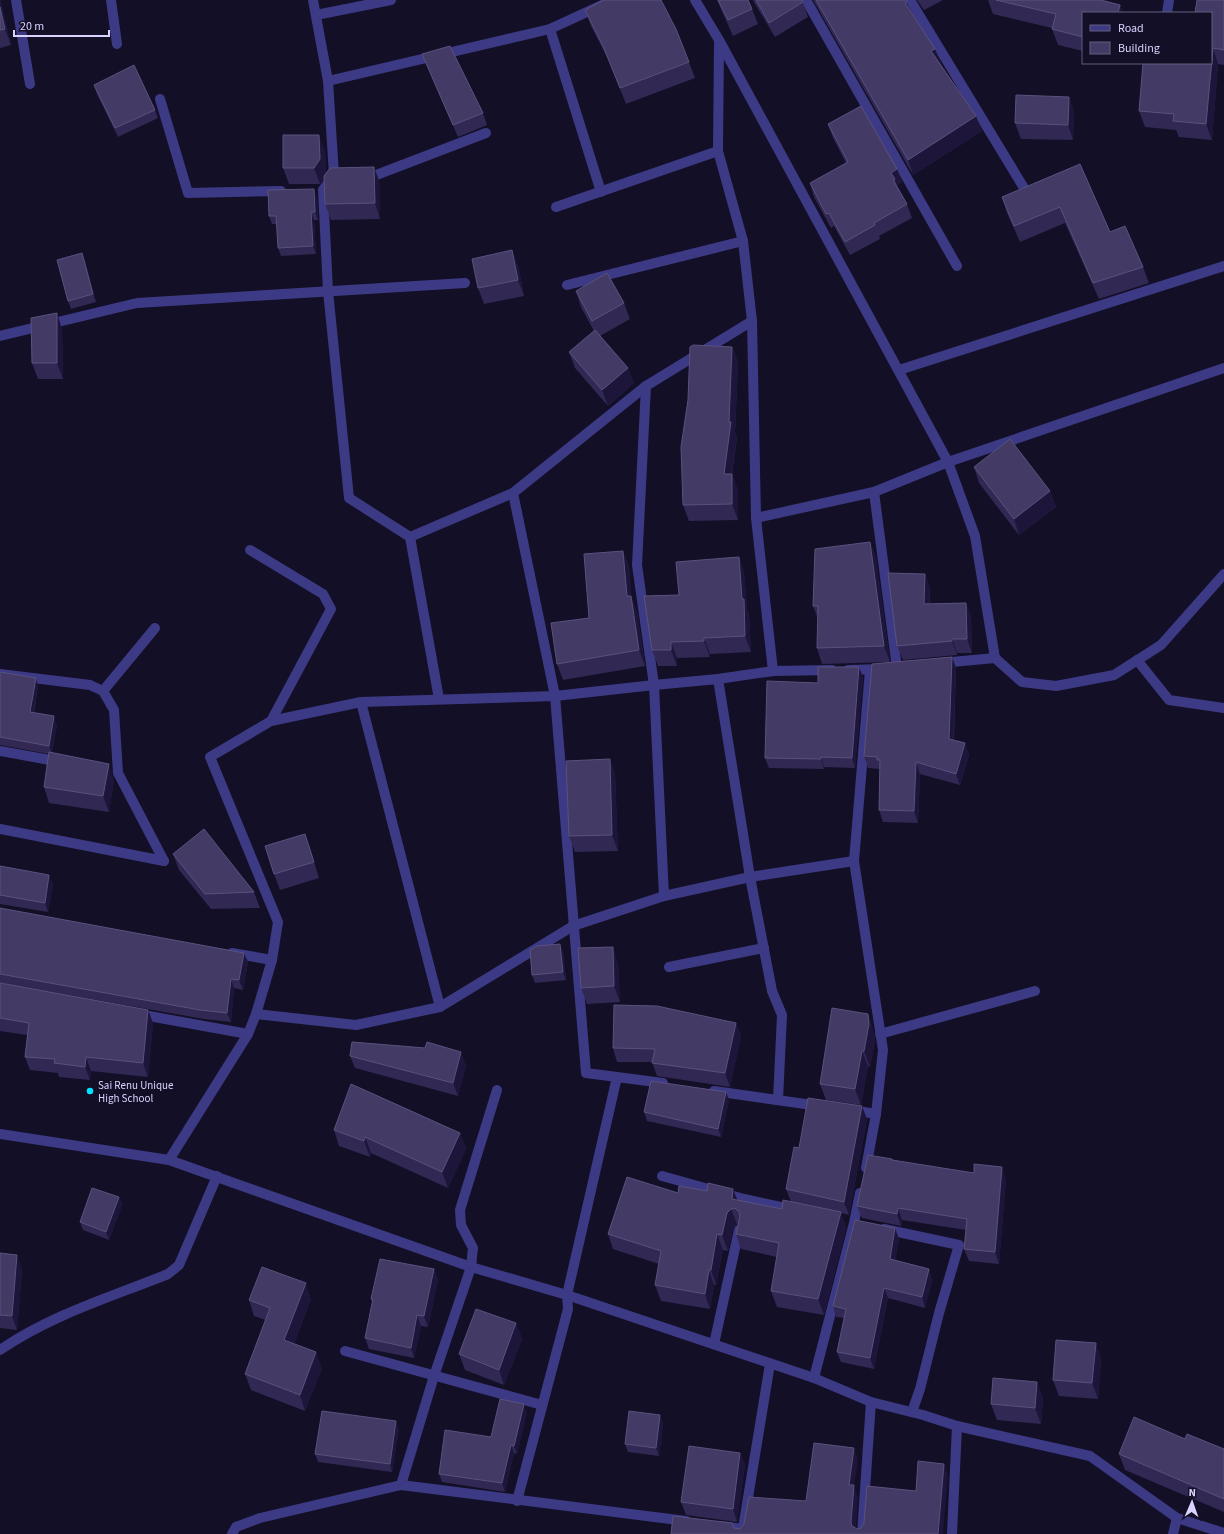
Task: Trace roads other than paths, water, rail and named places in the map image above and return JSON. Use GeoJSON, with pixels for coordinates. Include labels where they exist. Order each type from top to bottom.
{"type":"FeatureCollection","features":[{"type":"Feature","properties":{"kind":"street"},"geometry":{"type":"LineString","coordinates":[[16,0],[30,84]]}},
{"type":"Feature","properties":{"kind":"street"},"geometry":{"type":"LineString","coordinates":[[111,0],[117,44]]}},
{"type":"Feature","properties":{"kind":"street"},"geometry":{"type":"LineString","coordinates":[[313,0],[328,81],[338,175],[319,190],[349,498],[410,537],[439,698]]}},
{"type":"Feature","properties":{"kind":"street"},"geometry":{"type":"LineString","coordinates":[[316,15],[391,0]]}},
{"type":"Feature","properties":{"kind":"street"},"geometry":{"type":"LineString","coordinates":[[328,81],[550,29],[614,0]]}},
{"type":"Feature","properties":{"kind":"street"},"geometry":{"type":"LineString","coordinates":[[695,0],[719,40],[948,462],[976,536],[995,658],[1022,682],[1056,686],[1114,675],[1161,646],[1224,574]]}},
{"type":"Feature","properties":{"kind":"street"},"geometry":{"type":"LineString","coordinates":[[806,0],[957,266]]}},
{"type":"Feature","properties":{"kind":"street"},"geometry":{"type":"LineString","coordinates":[[910,0],[1027,193]]}},
{"type":"Feature","properties":{"kind":"street"},"geometry":{"type":"LineString","coordinates":[[1167,12],[1169,0]]}},
{"type":"Feature","properties":{"kind":"street"},"geometry":{"type":"LineString","coordinates":[[550,29],[601,192]]}},
{"type":"Feature","properties":{"kind":"street"},"geometry":{"type":"LineString","coordinates":[[719,40],[718,151],[743,241],[752,321],[756,518],[773,671]]}},
{"type":"Feature","properties":{"kind":"street"},"geometry":{"type":"LineString","coordinates":[[160,99],[188,192],[291,190]]}},
{"type":"Feature","properties":{"kind":"street"},"geometry":{"type":"LineString","coordinates":[[356,176],[371,177],[486,133]]}},
{"type":"Feature","properties":{"kind":"street"},"geometry":{"type":"LineString","coordinates":[[556,207],[718,151]]}},
{"type":"Feature","properties":{"kind":"street"},"geometry":{"type":"LineString","coordinates":[[568,285],[743,241]]}},
{"type":"Feature","properties":{"kind":"street"},"geometry":{"type":"LineString","coordinates":[[899,370],[1224,266]]}},
{"type":"Feature","properties":{"kind":"street"},"geometry":{"type":"LineString","coordinates":[[0,336],[138,303],[465,283]]}},
{"type":"Feature","properties":{"kind":"street"},"geometry":{"type":"LineString","coordinates":[[410,537],[513,493],[646,386],[752,321]]}},
{"type":"Feature","properties":{"kind":"street"},"geometry":{"type":"LineString","coordinates":[[756,518],[874,492],[948,462],[1224,368]]}},
{"type":"Feature","properties":{"kind":"street"},"geometry":{"type":"LineString","coordinates":[[646,386],[637,565],[654,684],[664,896]]}},
{"type":"Feature","properties":{"kind":"street"},"geometry":{"type":"LineString","coordinates":[[169,1160],[248,1034],[256,1014],[272,960],[278,922],[210,757],[270,721],[361,702],[439,698],[555,696],[654,684],[718,679],[773,671],[870,670],[901,667],[874,492]]}},
{"type":"Feature","properties":{"kind":"street"},"geometry":{"type":"LineString","coordinates":[[513,493],[555,696],[586,1073],[671,1085]]}},
{"type":"Feature","properties":{"kind":"street"},"geometry":{"type":"LineString","coordinates":[[250,550],[323,594],[331,609],[270,721]]}},
{"type":"Feature","properties":{"kind":"street"},"geometry":{"type":"LineString","coordinates":[[103,691],[155,628]]}},
{"type":"Feature","properties":{"kind":"street"},"geometry":{"type":"LineString","coordinates":[[927,665],[995,658]]}},
{"type":"Feature","properties":{"kind":"street"},"geometry":{"type":"LineString","coordinates":[[1137,660],[1169,700],[1224,708]]}},
{"type":"Feature","properties":{"kind":"street"},"geometry":{"type":"LineString","coordinates":[[814,1378],[854,1223],[863,1181],[876,1114],[883,1050],[854,860],[870,670]]}},
{"type":"Feature","properties":{"kind":"street"},"geometry":{"type":"LineString","coordinates":[[0,674],[90,685],[103,691],[114,710],[114,772],[164,861],[0,829]]}},
{"type":"Feature","properties":{"kind":"street"},"geometry":{"type":"LineString","coordinates":[[718,679],[750,877],[772,990],[782,1015],[778,1100]]}},
{"type":"Feature","properties":{"kind":"street"},"geometry":{"type":"LineString","coordinates":[[361,702],[440,1007]]}},
{"type":"Feature","properties":{"kind":"street"},"geometry":{"type":"LineString","coordinates":[[0,751],[70,764]]}},
{"type":"Feature","properties":{"kind":"street"},"geometry":{"type":"LineString","coordinates":[[256,1014],[356,1025],[440,1007],[573,926],[664,896],[750,877],[854,860]]}},
{"type":"Feature","properties":{"kind":"street"},"geometry":{"type":"LineString","coordinates":[[669,968],[764,948]]}},
{"type":"Feature","properties":{"kind":"street"},"geometry":{"type":"LineString","coordinates":[[225,952],[272,960]]}},
{"type":"Feature","properties":{"kind":"street"},"geometry":{"type":"LineString","coordinates":[[880,1034],[1035,991]]}},
{"type":"Feature","properties":{"kind":"street"},"geometry":{"type":"LineString","coordinates":[[132,1013],[248,1034]]}},
{"type":"Feature","properties":{"kind":"street"},"geometry":{"type":"LineString","coordinates":[[518,1501],[568,1309],[567,1295],[617,1077]]}},
{"type":"Feature","properties":{"kind":"street"},"geometry":{"type":"LineString","coordinates":[[702,1089],[876,1114]]}},
{"type":"Feature","properties":{"kind":"street"},"geometry":{"type":"LineString","coordinates":[[401,1485],[434,1376],[471,1267],[473,1248],[461,1225],[460,1210],[497,1090]]}},
{"type":"Feature","properties":{"kind":"street"},"geometry":{"type":"LineString","coordinates":[[0,1134],[169,1160],[471,1267],[567,1295],[814,1378],[871,1402],[912,1412],[958,1426],[1090,1456],[1177,1518],[1224,1533]]}},
{"type":"Feature","properties":{"kind":"street"},"geometry":{"type":"LineString","coordinates":[[0,1350],[50,1321],[168,1274],[180,1265],[217,1176]]}},
{"type":"Feature","properties":{"kind":"street"},"geometry":{"type":"LineString","coordinates":[[662,1176],[744,1199],[803,1212]]}},
{"type":"Feature","properties":{"kind":"street"},"geometry":{"type":"LineString","coordinates":[[877,1228],[959,1245],[939,1313],[920,1389],[912,1412]]}},
{"type":"Feature","properties":{"kind":"street"},"geometry":{"type":"LineString","coordinates":[[714,1344],[739,1230]]}},
{"type":"Feature","properties":{"kind":"street"},"geometry":{"type":"LineString","coordinates":[[345,1351],[542,1405]]}},
{"type":"Feature","properties":{"kind":"street"},"geometry":{"type":"LineString","coordinates":[[713,1525],[743,1531],[770,1364]]}},
{"type":"Feature","properties":{"kind":"street"},"geometry":{"type":"LineString","coordinates":[[862,1534],[871,1402]]}},
{"type":"Feature","properties":{"kind":"street"},"geometry":{"type":"LineString","coordinates":[[952,1534],[958,1426]]}},
{"type":"Feature","properties":{"kind":"street"},"geometry":{"type":"LineString","coordinates":[[232,1534],[236,1527],[260,1518],[401,1485],[698,1523]]}},
{"type":"Feature","properties":{"kind":"street"},"geometry":{"type":"LineString","coordinates":[[1173,1534],[1177,1518]]}},
{"type":"Feature","properties":{"kind":"place","name":"Sai Renu Unique High School"},"geometry":{"type":"Point","coordinates":[90,1091]}}]}
